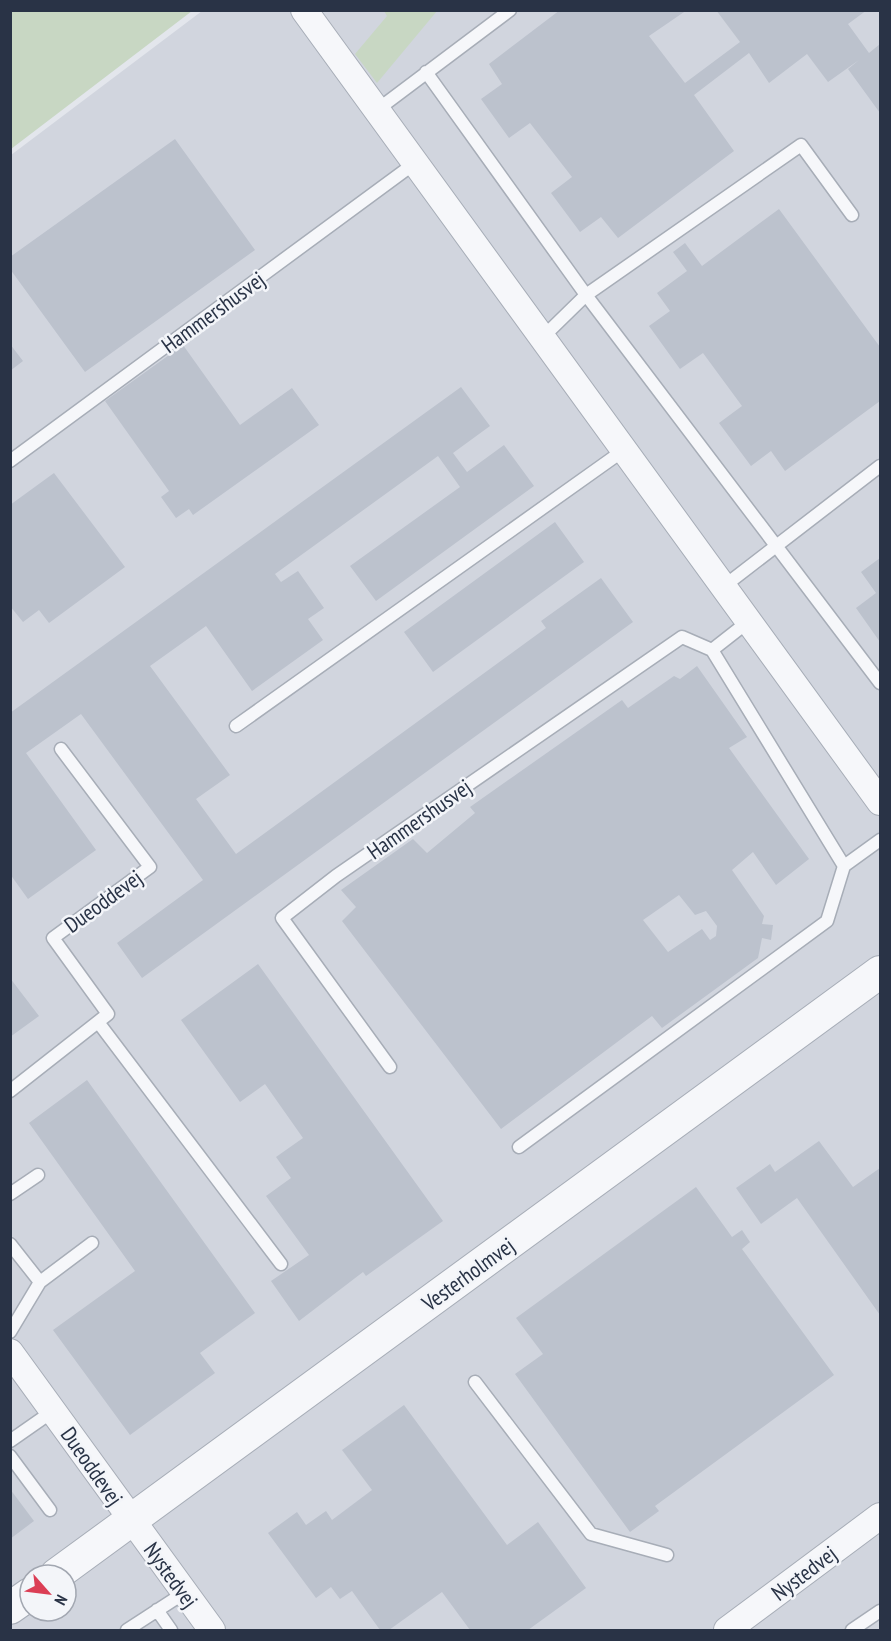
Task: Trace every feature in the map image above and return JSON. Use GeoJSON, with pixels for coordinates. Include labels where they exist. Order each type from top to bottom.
{"type":"FeatureCollection","features":[{"type":"Feature","properties":{"kind":"street"},"geometry":{"type":"LineString","coordinates":[[304,10],[880,802]]}},
{"type":"Feature","properties":{"kind":"street","name":"Vesterholmvej"},"geometry":{"type":"LineString","coordinates":[[73,1563],[880,972]]}},
{"type":"Feature","properties":{"kind":"street","name":"Dueoddevej"},"geometry":{"type":"LineString","coordinates":[[10,1352],[131,1521]]}},
{"type":"Feature","properties":{"kind":"street","name":"Nystedvej"},"geometry":{"type":"LineString","coordinates":[[727,1630],[880,1516]]}},
{"type":"Feature","properties":{"kind":"street","name":"Nystedvej"},"geometry":{"type":"LineString","coordinates":[[131,1521],[212,1630]]}},
{"type":"Feature","properties":{"kind":"lane"},"geometry":{"type":"LineString","coordinates":[[376,110],[510,10]]}},
{"type":"Feature","properties":{"kind":"lane"},"geometry":{"type":"LineString","coordinates":[[426,72],[586,295],[880,683]]}},
{"type":"Feature","properties":{"kind":"lane"},"geometry":{"type":"LineString","coordinates":[[542,338],[586,295],[801,145],[852,215]]}},
{"type":"Feature","properties":{"kind":"lane","name":"Hammershusvej"},"geometry":{"type":"LineString","coordinates":[[10,461],[415,163]]}},
{"type":"Feature","properties":{"kind":"lane"},"geometry":{"type":"LineString","coordinates":[[236,726],[624,450]]}},
{"type":"Feature","properties":{"kind":"lane"},"geometry":{"type":"LineString","coordinates":[[723,587],[880,466]]}},
{"type":"Feature","properties":{"kind":"lane"},"geometry":{"type":"LineString","coordinates":[[864,478],[880,475]]}},
{"type":"Feature","properties":{"kind":"lane"},"geometry":{"type":"LineString","coordinates":[[748,621],[712,650],[844,866]]}},
{"type":"Feature","properties":{"kind":"lane","name":"Hammershusvej"},"geometry":{"type":"LineString","coordinates":[[390,1067],[282,918],[336,876],[682,637],[712,650]]}},
{"type":"Feature","properties":{"kind":"lane","name":"Dueoddevej"},"geometry":{"type":"LineString","coordinates":[[61,749],[150,867],[53,938],[108,1014],[98,1022]]}},
{"type":"Feature","properties":{"kind":"lane"},"geometry":{"type":"LineString","coordinates":[[519,1147],[827,921],[844,866],[880,840]]}},
{"type":"Feature","properties":{"kind":"lane"},"geometry":{"type":"LineString","coordinates":[[10,1091],[98,1022],[281,1264]]}},
{"type":"Feature","properties":{"kind":"lane"},"geometry":{"type":"LineString","coordinates":[[10,1194],[38,1175]]}},
{"type":"Feature","properties":{"kind":"lane"},"geometry":{"type":"LineString","coordinates":[[10,1332],[40,1282],[92,1243]]}},
{"type":"Feature","properties":{"kind":"lane"},"geometry":{"type":"LineString","coordinates":[[10,1244],[40,1282]]}},
{"type":"Feature","properties":{"kind":"lane"},"geometry":{"type":"LineString","coordinates":[[475,1382],[591,1534],[668,1555]]}},
{"type":"Feature","properties":{"kind":"lane","name":"Dueoddevej"},"geometry":{"type":"LineString","coordinates":[[10,1441],[53,1411]]}},
{"type":"Feature","properties":{"kind":"lane"},"geometry":{"type":"LineString","coordinates":[[10,1456],[50,1510]]}},
{"type":"Feature","properties":{"kind":"lane"},"geometry":{"type":"LineString","coordinates":[[127,1630],[184,1593]]}},
{"type":"Feature","properties":{"kind":"lane"},"geometry":{"type":"LineString","coordinates":[[157,1610],[171,1630]]}},
{"type":"Feature","properties":{"kind":"lane"},"geometry":{"type":"LineString","coordinates":[[852,1630],[880,1611]]}},
{"type":"Feature","properties":{"kind":"shaded area"},"geometry":{"type":"Polygon","coordinates":[[[202,11],[880,11],[880,1630],[11,1630],[11,155],[202,11]]]}},
{"type":"Feature","properties":{"kind":"green space"},"geometry":{"type":"Polygon","coordinates":[[[11,10],[192,10],[192,11],[11,149],[11,10]]]}},
{"type":"Feature","properties":{"kind":"green space"},"geometry":{"type":"Polygon","coordinates":[[[384,11],[437,11],[377,83],[355,54],[387,16],[384,11]]]}},
{"type":"Feature","properties":{"kind":"building"},"geometry":{"type":"Polygon","coordinates":[[[560,10],[687,10],[649,36],[685,83],[740,42],[716,10],[867,10],[848,24],[869,53],[880,44],[880,113],[848,69],[859,60],[828,82],[807,54],[769,83],[749,53],[694,95],[734,151],[618,238],[601,217],[580,232],[551,193],[572,177],[530,123],[509,138],[481,99],[502,84],[489,64],[560,10]]]}},
{"type":"Feature","properties":{"kind":"building"},"geometry":{"type":"Polygon","coordinates":[[[175,139],[255,250],[85,372],[10,269],[10,257],[175,139]]]}},
{"type":"Feature","properties":{"kind":"building"},"geometry":{"type":"Polygon","coordinates":[[[779,209],[880,347],[880,401],[785,471],[771,451],[751,466],[719,423],[742,406],[703,353],[680,369],[649,326],[670,311],[657,293],[687,271],[673,252],[685,243],[702,266],[779,209]]]}},
{"type":"Feature","properties":{"kind":"building"},"geometry":{"type":"Polygon","coordinates":[[[10,344],[23,361],[10,371],[10,344]]]}},
{"type":"Feature","properties":{"kind":"building"},"geometry":{"type":"Polygon","coordinates":[[[183,345],[240,425],[292,388],[319,425],[193,515],[189,509],[176,518],[161,497],[169,491],[105,401],[183,345]]]}},
{"type":"Feature","properties":{"kind":"building"},"geometry":{"type":"Polygon","coordinates":[[[461,387],[490,426],[453,453],[467,472],[504,445],[534,486],[376,601],[350,566],[460,487],[438,456],[275,574],[281,582],[298,571],[324,608],[308,619],[323,640],[252,691],[206,626],[150,666],[230,775],[196,799],[236,854],[546,628],[541,621],[601,578],[633,622],[142,978],[117,943],[203,880],[81,714],[26,753],[96,850],[28,899],[10,874],[10,713],[461,387]]]}},
{"type":"Feature","properties":{"kind":"building"},"geometry":{"type":"Polygon","coordinates":[[[54,473],[125,567],[49,623],[39,610],[23,622],[10,606],[10,505],[54,473]]]}},
{"type":"Feature","properties":{"kind":"building"},"geometry":{"type":"Polygon","coordinates":[[[555,522],[584,562],[433,672],[404,632],[555,522]]]}},
{"type":"Feature","properties":{"kind":"building"},"geometry":{"type":"Polygon","coordinates":[[[880,558],[880,642],[856,608],[876,593],[861,572],[880,558]]]}},
{"type":"Feature","properties":{"kind":"building"},"geometry":{"type":"Polygon","coordinates":[[[697,666],[747,737],[729,748],[809,859],[776,885],[753,852],[732,870],[764,916],[762,924],[773,925],[771,940],[762,938],[758,958],[662,1028],[652,1016],[501,1129],[342,921],[356,907],[341,890],[413,839],[427,853],[475,813],[470,807],[622,700],[628,708],[674,676],[680,679],[697,666]],[[679,895],[643,920],[668,952],[702,929],[710,940],[716,936],[717,926],[706,911],[695,915],[679,895]]]}},
{"type":"Feature","properties":{"kind":"building"},"geometry":{"type":"Polygon","coordinates":[[[258,964],[443,1221],[366,1276],[363,1272],[299,1321],[271,1281],[309,1255],[266,1196],[291,1178],[276,1157],[303,1138],[265,1084],[240,1102],[181,1020],[258,964]]]}},
{"type":"Feature","properties":{"kind":"building"},"geometry":{"type":"Polygon","coordinates":[[[10,978],[39,1016],[10,1037],[10,978]]]}},
{"type":"Feature","properties":{"kind":"building"},"geometry":{"type":"Polygon","coordinates":[[[87,1080],[255,1313],[200,1353],[215,1373],[130,1435],[53,1330],[135,1271],[29,1123],[87,1080]]]}},
{"type":"Feature","properties":{"kind":"building"},"geometry":{"type":"Polygon","coordinates":[[[819,1141],[853,1187],[880,1168],[880,1315],[797,1198],[761,1224],[736,1188],[770,1164],[775,1172],[819,1141]]]}},
{"type":"Feature","properties":{"kind":"building"},"geometry":{"type":"Polygon","coordinates":[[[696,1187],[732,1237],[742,1230],[750,1242],[742,1249],[834,1375],[655,1506],[659,1511],[630,1532],[515,1374],[543,1354],[516,1318],[696,1187]]]}},
{"type":"Feature","properties":{"kind":"building"},"geometry":{"type":"Polygon","coordinates":[[[404,1405],[507,1545],[538,1522],[586,1588],[528,1630],[470,1630],[442,1592],[389,1630],[380,1630],[352,1591],[340,1599],[331,1587],[316,1598],[268,1533],[297,1512],[306,1525],[326,1511],[332,1520],[372,1490],[342,1450],[404,1405]]]}},
{"type":"Feature","properties":{"kind":"building"},"geometry":{"type":"Polygon","coordinates":[[[10,1489],[34,1521],[10,1539],[10,1489]]]}}]}
